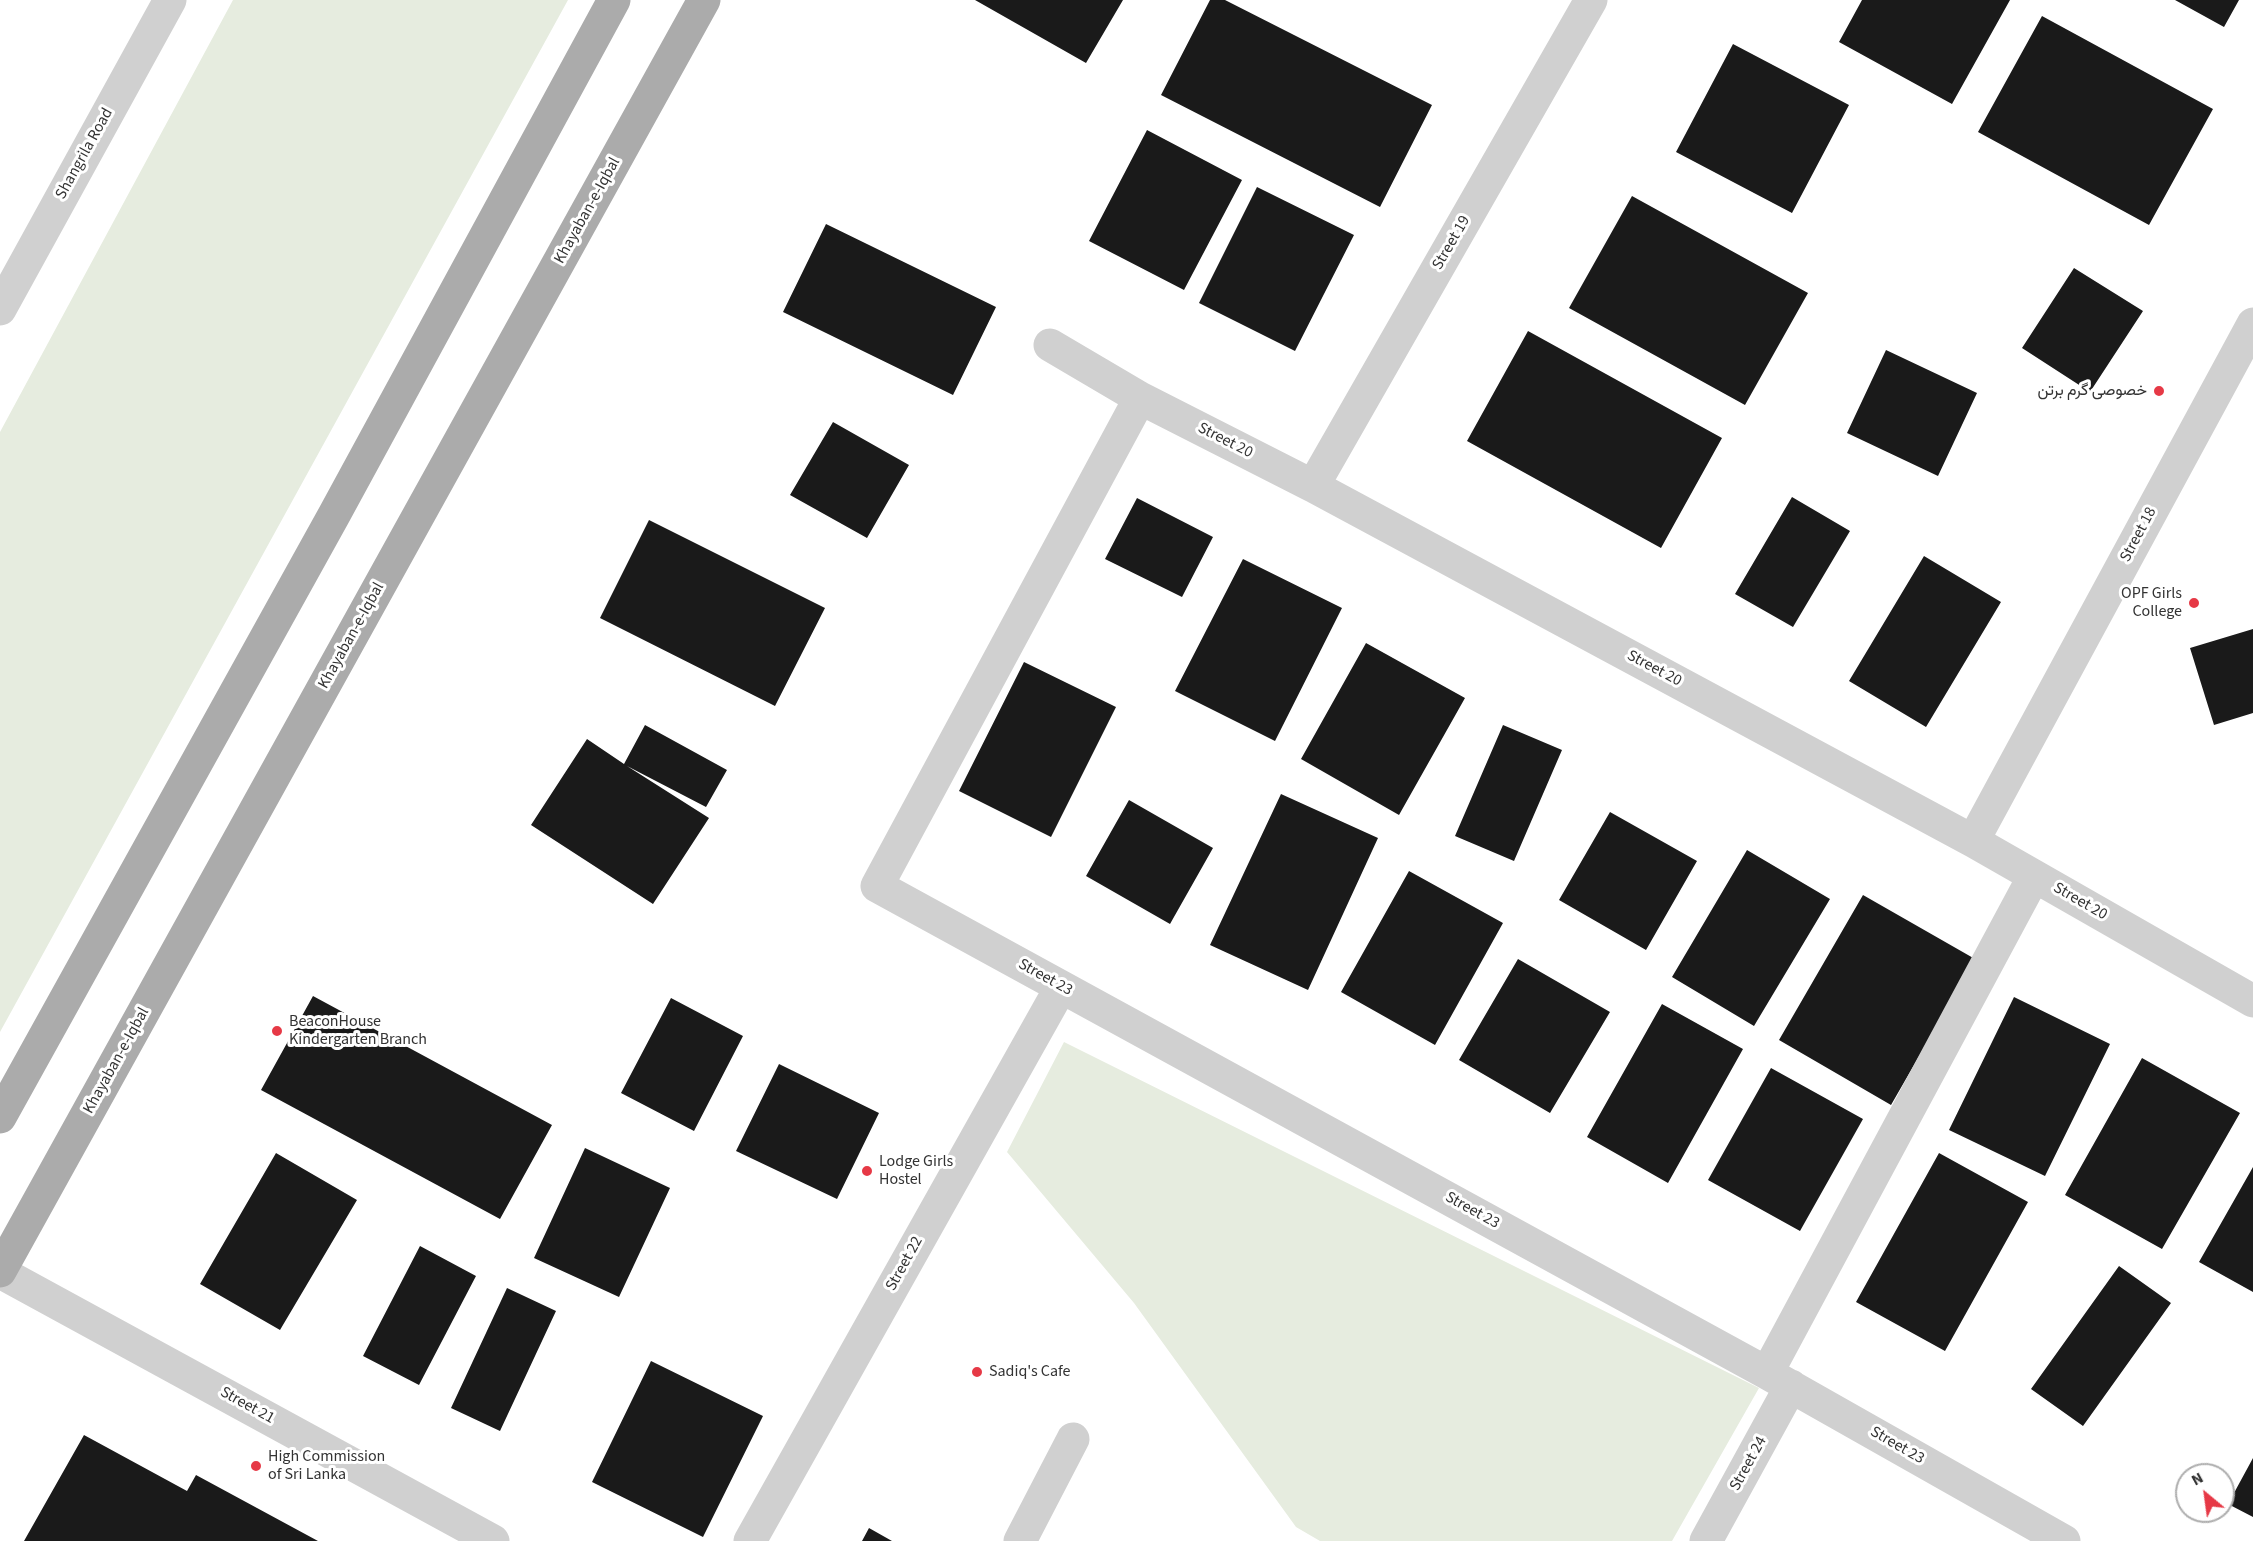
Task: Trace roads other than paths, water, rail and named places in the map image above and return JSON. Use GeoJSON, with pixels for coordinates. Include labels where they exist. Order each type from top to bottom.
{"type":"FeatureCollection","features":[{"type":"Feature","properties":{"kind":"main road"},"geometry":{"type":"LineString","coordinates":[[0,1117],[334,515],[614,0]]}},
{"type":"Feature","properties":{"kind":"main road","name":"Khayaban-e-Iqbal"},"geometry":{"type":"LineString","coordinates":[[0,1271],[704,0]]}},
{"type":"Feature","properties":{"kind":"street","name":"Shangrila Road"},"geometry":{"type":"LineString","coordinates":[[0,309],[170,0]]}},
{"type":"Feature","properties":{"kind":"street","name":"Street 19"},"geometry":{"type":"LineString","coordinates":[[1313,486],[1591,0]]}},
{"type":"Feature","properties":{"kind":"street","name":"Street 18"},"geometry":{"type":"LineString","coordinates":[[1973,841],[2253,324]]}},
{"type":"Feature","properties":{"kind":"street","name":"Street 20"},"geometry":{"type":"LineString","coordinates":[[1050,345],[1140,398],[1313,486],[1973,841],[2253,1001]]}},
{"type":"Feature","properties":{"kind":"street","name":"Street 23"},"geometry":{"type":"LineString","coordinates":[[1140,398],[877,886],[1779,1379],[2064,1541]]}},
{"type":"Feature","properties":{"kind":"street","name":"Street 24"},"geometry":{"type":"LineString","coordinates":[[1706,1541],[1779,1379],[2034,876]]}},
{"type":"Feature","properties":{"kind":"street","name":"Street 22"},"geometry":{"type":"LineString","coordinates":[[750,1541],[1061,987]]}},
{"type":"Feature","properties":{"kind":"street","name":"Street 21"},"geometry":{"type":"LineString","coordinates":[[0,1271],[493,1541]]}},
{"type":"Feature","properties":{"kind":"street"},"geometry":{"type":"LineString","coordinates":[[1020,1541],[1073,1439]]}},
{"type":"Feature","properties":{"kind":"place","name":"خصوصی گرم برتن"},"geometry":{"type":"Point","coordinates":[2159,391]}},
{"type":"Feature","properties":{"kind":"place","name":"OPF Girls College"},"geometry":{"type":"Point","coordinates":[2194,603]}},
{"type":"Feature","properties":{"kind":"place","name":"BeaconHouse Kindergarten Branch"},"geometry":{"type":"Point","coordinates":[277,1031]}},
{"type":"Feature","properties":{"kind":"place","name":"Lodge Girls Hostel"},"geometry":{"type":"Point","coordinates":[867,1171]}},
{"type":"Feature","properties":{"kind":"place","name":"Sadiq's Cafe"},"geometry":{"type":"Point","coordinates":[977,1372]}},
{"type":"Feature","properties":{"kind":"place","name":"High Commission of Sri Lanka"},"geometry":{"type":"Point","coordinates":[256,1466]}}]}
